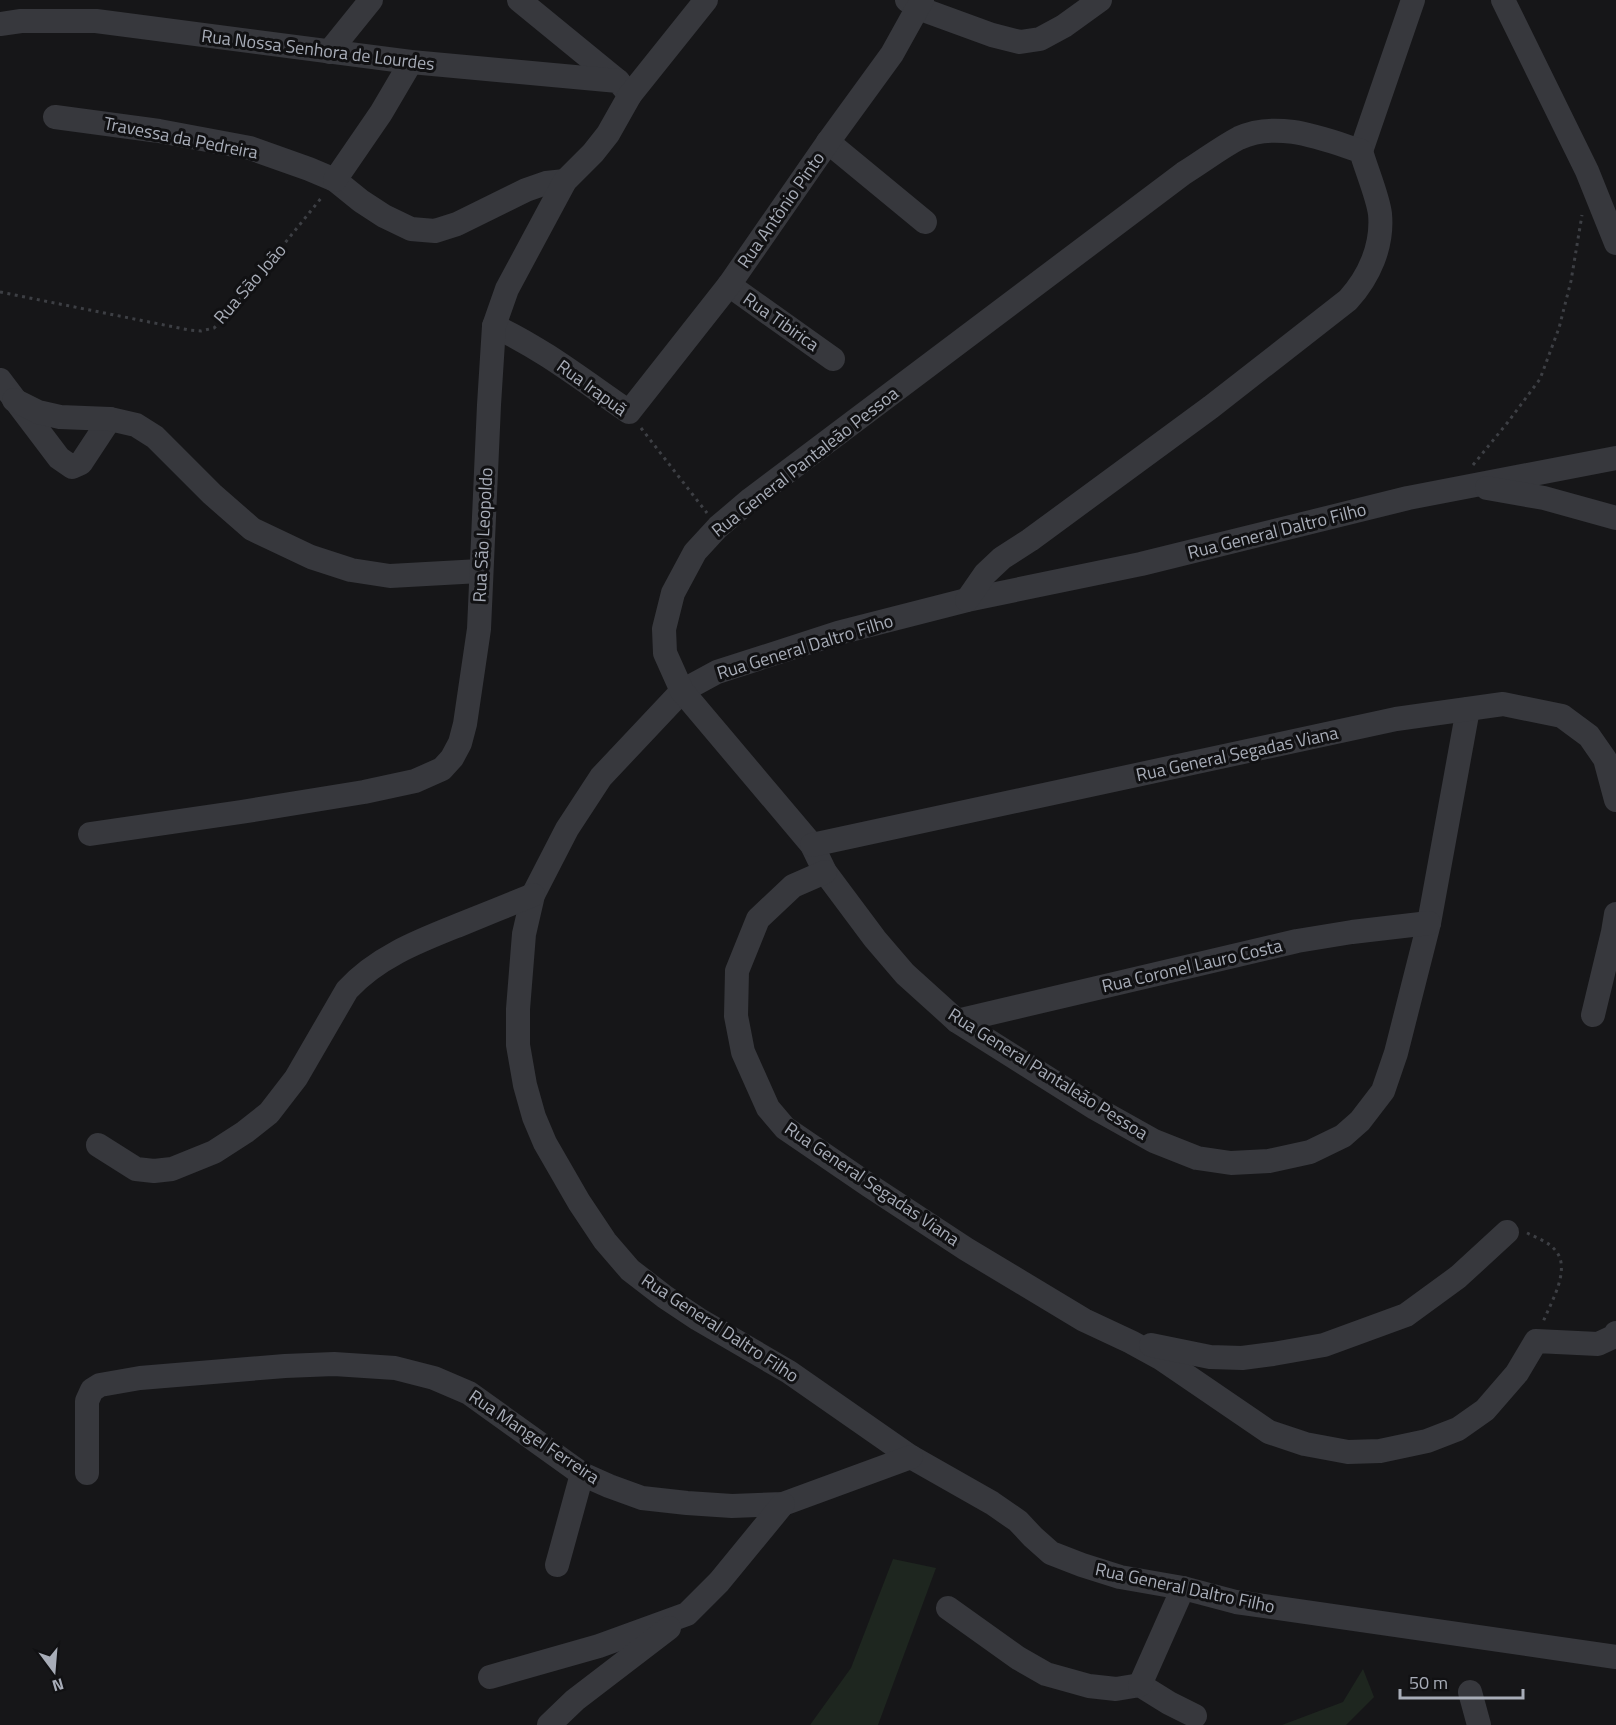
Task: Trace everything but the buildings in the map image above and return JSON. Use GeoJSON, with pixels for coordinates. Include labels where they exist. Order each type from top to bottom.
{"type":"FeatureCollection","features":[{"type":"Feature","properties":{"kind":"street"},"geometry":{"type":"LineString","coordinates":[[329,52],[370,0]]}},
{"type":"Feature","properties":{"kind":"street"},"geometry":{"type":"LineString","coordinates":[[519,0],[624,88]]}},
{"type":"Feature","properties":{"kind":"street","name":"Rua São Leopoldo"},"geometry":{"type":"LineString","coordinates":[[90,834],[364,792],[415,781],[442,769],[452,758],[460,743],[465,723],[479,629],[480,571],[494,326],[507,289],[565,181],[608,134],[624,88],[706,0]]}},
{"type":"Feature","properties":{"kind":"street"},"geometry":{"type":"LineString","coordinates":[[915,3],[992,35],[1020,42],[1040,39],[1064,26],[1100,0]]}},
{"type":"Feature","properties":{"kind":"street"},"geometry":{"type":"LineString","coordinates":[[967,600],[985,573],[1002,558],[1202,414],[1348,300],[1360,286],[1375,256],[1381,230],[1380,212],[1361,151],[1413,0]]}},
{"type":"Feature","properties":{"kind":"street"},"geometry":{"type":"LineString","coordinates":[[1499,2],[1587,171],[1616,243]]}},
{"type":"Feature","properties":{"kind":"street","name":"Rua Antônio Pinto"},"geometry":{"type":"LineString","coordinates":[[629,412],[729,285],[892,54],[915,3]]}},
{"type":"Feature","properties":{"kind":"street","name":"Rua Nossa Senhora de Lourdes"},"geometry":{"type":"LineString","coordinates":[[0,24],[21,21],[96,21],[624,88]]}},
{"type":"Feature","properties":{"kind":"street"},"geometry":{"type":"LineString","coordinates":[[335,180],[381,113],[411,62]]}},
{"type":"Feature","properties":{"kind":"street","name":"Travessa da Pedreira"},"geometry":{"type":"LineString","coordinates":[[56,117],[159,131],[250,148],[335,180],[384,216],[411,229],[435,231],[457,224],[526,190],[546,183],[565,181]]}},
{"type":"Feature","properties":{"kind":"street","name":"Rua General Pantaleão Pessoa"},"geometry":{"type":"LineString","coordinates":[[1361,151],[1290,130],[1264,132],[1240,138],[1184,173],[751,499],[718,527],[695,552],[673,593],[664,629],[665,653],[682,691],[812,845],[825,872],[904,974],[957,1021],[1095,1108],[1154,1142],[1197,1158],[1231,1163],[1269,1161],[1310,1152],[1343,1136],[1360,1121],[1383,1091],[1396,1053],[1429,922],[1468,709]]}},
{"type":"Feature","properties":{"kind":"street"},"geometry":{"type":"LineString","coordinates":[[828,142],[925,222]]}},
{"type":"Feature","properties":{"kind":"street","name":"Rua Tibirica"},"geometry":{"type":"LineString","coordinates":[[729,285],[833,359]]}},
{"type":"Feature","properties":{"kind":"street","name":"Rua Irapuã"},"geometry":{"type":"LineString","coordinates":[[494,326],[512,334],[549,357],[629,412]]}},
{"type":"Feature","properties":{"kind":"street"},"geometry":{"type":"LineString","coordinates":[[0,380],[59,458],[72,467],[81,463],[110,418]]}},
{"type":"Feature","properties":{"kind":"street"},"geometry":{"type":"LineString","coordinates":[[14,400],[48,415],[110,418],[136,425],[155,437],[212,494],[252,529],[311,557],[351,570],[390,576],[480,571]]}},
{"type":"Feature","properties":{"kind":"street","name":"Rua General Daltro Filho"},"geometry":{"type":"LineString","coordinates":[[1616,458],[1408,498],[1142,564],[967,600],[838,633],[717,672],[682,691],[601,777],[567,829],[533,895],[524,934],[518,1009],[518,1045],[525,1084],[534,1117],[545,1143],[579,1202],[605,1241],[630,1270],[698,1319],[789,1372],[911,1456],[1010,1515],[1052,1553],[1120,1576],[1183,1588],[1236,1602],[1616,1657]]}},
{"type":"Feature","properties":{"kind":"street"},"geometry":{"type":"LineString","coordinates":[[1463,487],[1544,498],[1616,518]]}},
{"type":"Feature","properties":{"kind":"street","name":"Rua General Segadas Viana"},"geometry":{"type":"LineString","coordinates":[[812,845],[1384,722],[1503,704],[1562,716],[1590,736],[1605,759],[1616,800]]}},
{"type":"Feature","properties":{"kind":"street","name":"Rua General Segadas Viana"},"geometry":{"type":"LineString","coordinates":[[825,872],[793,886],[758,919],[737,971],[736,1016],[743,1052],[768,1108],[785,1128],[870,1186],[966,1249],[1084,1320],[1162,1359],[1269,1432],[1305,1444],[1348,1452],[1380,1451],[1427,1441],[1458,1429],[1485,1410],[1517,1373],[1536,1341]]}},
{"type":"Feature","properties":{"kind":"street"},"geometry":{"type":"LineString","coordinates":[[98,1145],[136,1169],[154,1172],[172,1169],[214,1152],[269,1113],[296,1078],[347,990],[357,979],[373,967],[418,942],[533,895]]}},
{"type":"Feature","properties":{"kind":"street"},"geometry":{"type":"LineString","coordinates":[[1593,1016],[1616,914]]}},
{"type":"Feature","properties":{"kind":"street","name":"Rua Coronel Lauro Costa"},"geometry":{"type":"LineString","coordinates":[[957,1021],[1297,941],[1429,922]]}},
{"type":"Feature","properties":{"kind":"street","name":"Rua General Segadas Viana"},"geometry":{"type":"LineString","coordinates":[[1131,1342],[1210,1356],[1242,1358],[1324,1346],[1406,1315],[1458,1277],[1507,1232]]}},
{"type":"Feature","properties":{"kind":"street"},"geometry":{"type":"LineString","coordinates":[[1536,1341],[1598,1344],[1616,1334]]}},
{"type":"Feature","properties":{"kind":"street","name":"Rua Mangel Ferreira"},"geometry":{"type":"LineString","coordinates":[[87,1473],[87,1401],[92,1390],[100,1385],[140,1378],[334,1364],[395,1368],[434,1378],[469,1393],[582,1474],[642,1498],[732,1506],[783,1504],[911,1456]]}},
{"type":"Feature","properties":{"kind":"street"},"geometry":{"type":"LineString","coordinates":[[557,1565],[582,1474]]}},
{"type":"Feature","properties":{"kind":"street"},"geometry":{"type":"LineString","coordinates":[[549,1725],[576,1700],[687,1614],[719,1582],[783,1504]]}},
{"type":"Feature","properties":{"kind":"street"},"geometry":{"type":"LineString","coordinates":[[1140,1686],[1183,1588]]}},
{"type":"Feature","properties":{"kind":"street"},"geometry":{"type":"LineString","coordinates":[[948,1608],[1018,1658],[1046,1674],[1089,1686],[1116,1689],[1140,1686],[1195,1716]]}},
{"type":"Feature","properties":{"kind":"street"},"geometry":{"type":"LineString","coordinates":[[489,1677],[599,1646],[687,1614]]}},
{"type":"Feature","properties":{"kind":"street"},"geometry":{"type":"LineString","coordinates":[[1470,1692],[1479,1725]]}},
{"type":"Feature","properties":{"kind":"path","name":"Rua São João"},"geometry":{"type":"LineString","coordinates":[[0,292],[189,330],[201,331],[214,328],[279,252],[335,180]]}},
{"type":"Feature","properties":{"kind":"path"},"geometry":{"type":"LineString","coordinates":[[1463,487],[1540,379],[1559,328],[1580,232],[1582,211]]}},
{"type":"Feature","properties":{"kind":"path","name":"Rua Irapuã"},"geometry":{"type":"LineString","coordinates":[[629,412],[718,527]]}},
{"type":"Feature","properties":{"kind":"path"},"geometry":{"type":"LineString","coordinates":[[1507,1232],[1523,1231],[1547,1243],[1556,1250],[1562,1261],[1563,1274],[1536,1341]]}},
{"type":"Feature","properties":{"kind":"shaded area"},"geometry":{"type":"Polygon","coordinates":[[[893,1559],[936,1568],[878,1725],[810,1725],[851,1668],[893,1559]]]}},
{"type":"Feature","properties":{"kind":"shaded area"},"geometry":{"type":"Polygon","coordinates":[[[1363,1669],[1374,1697],[1346,1725],[1282,1725],[1343,1702],[1363,1669]]]}}]}
